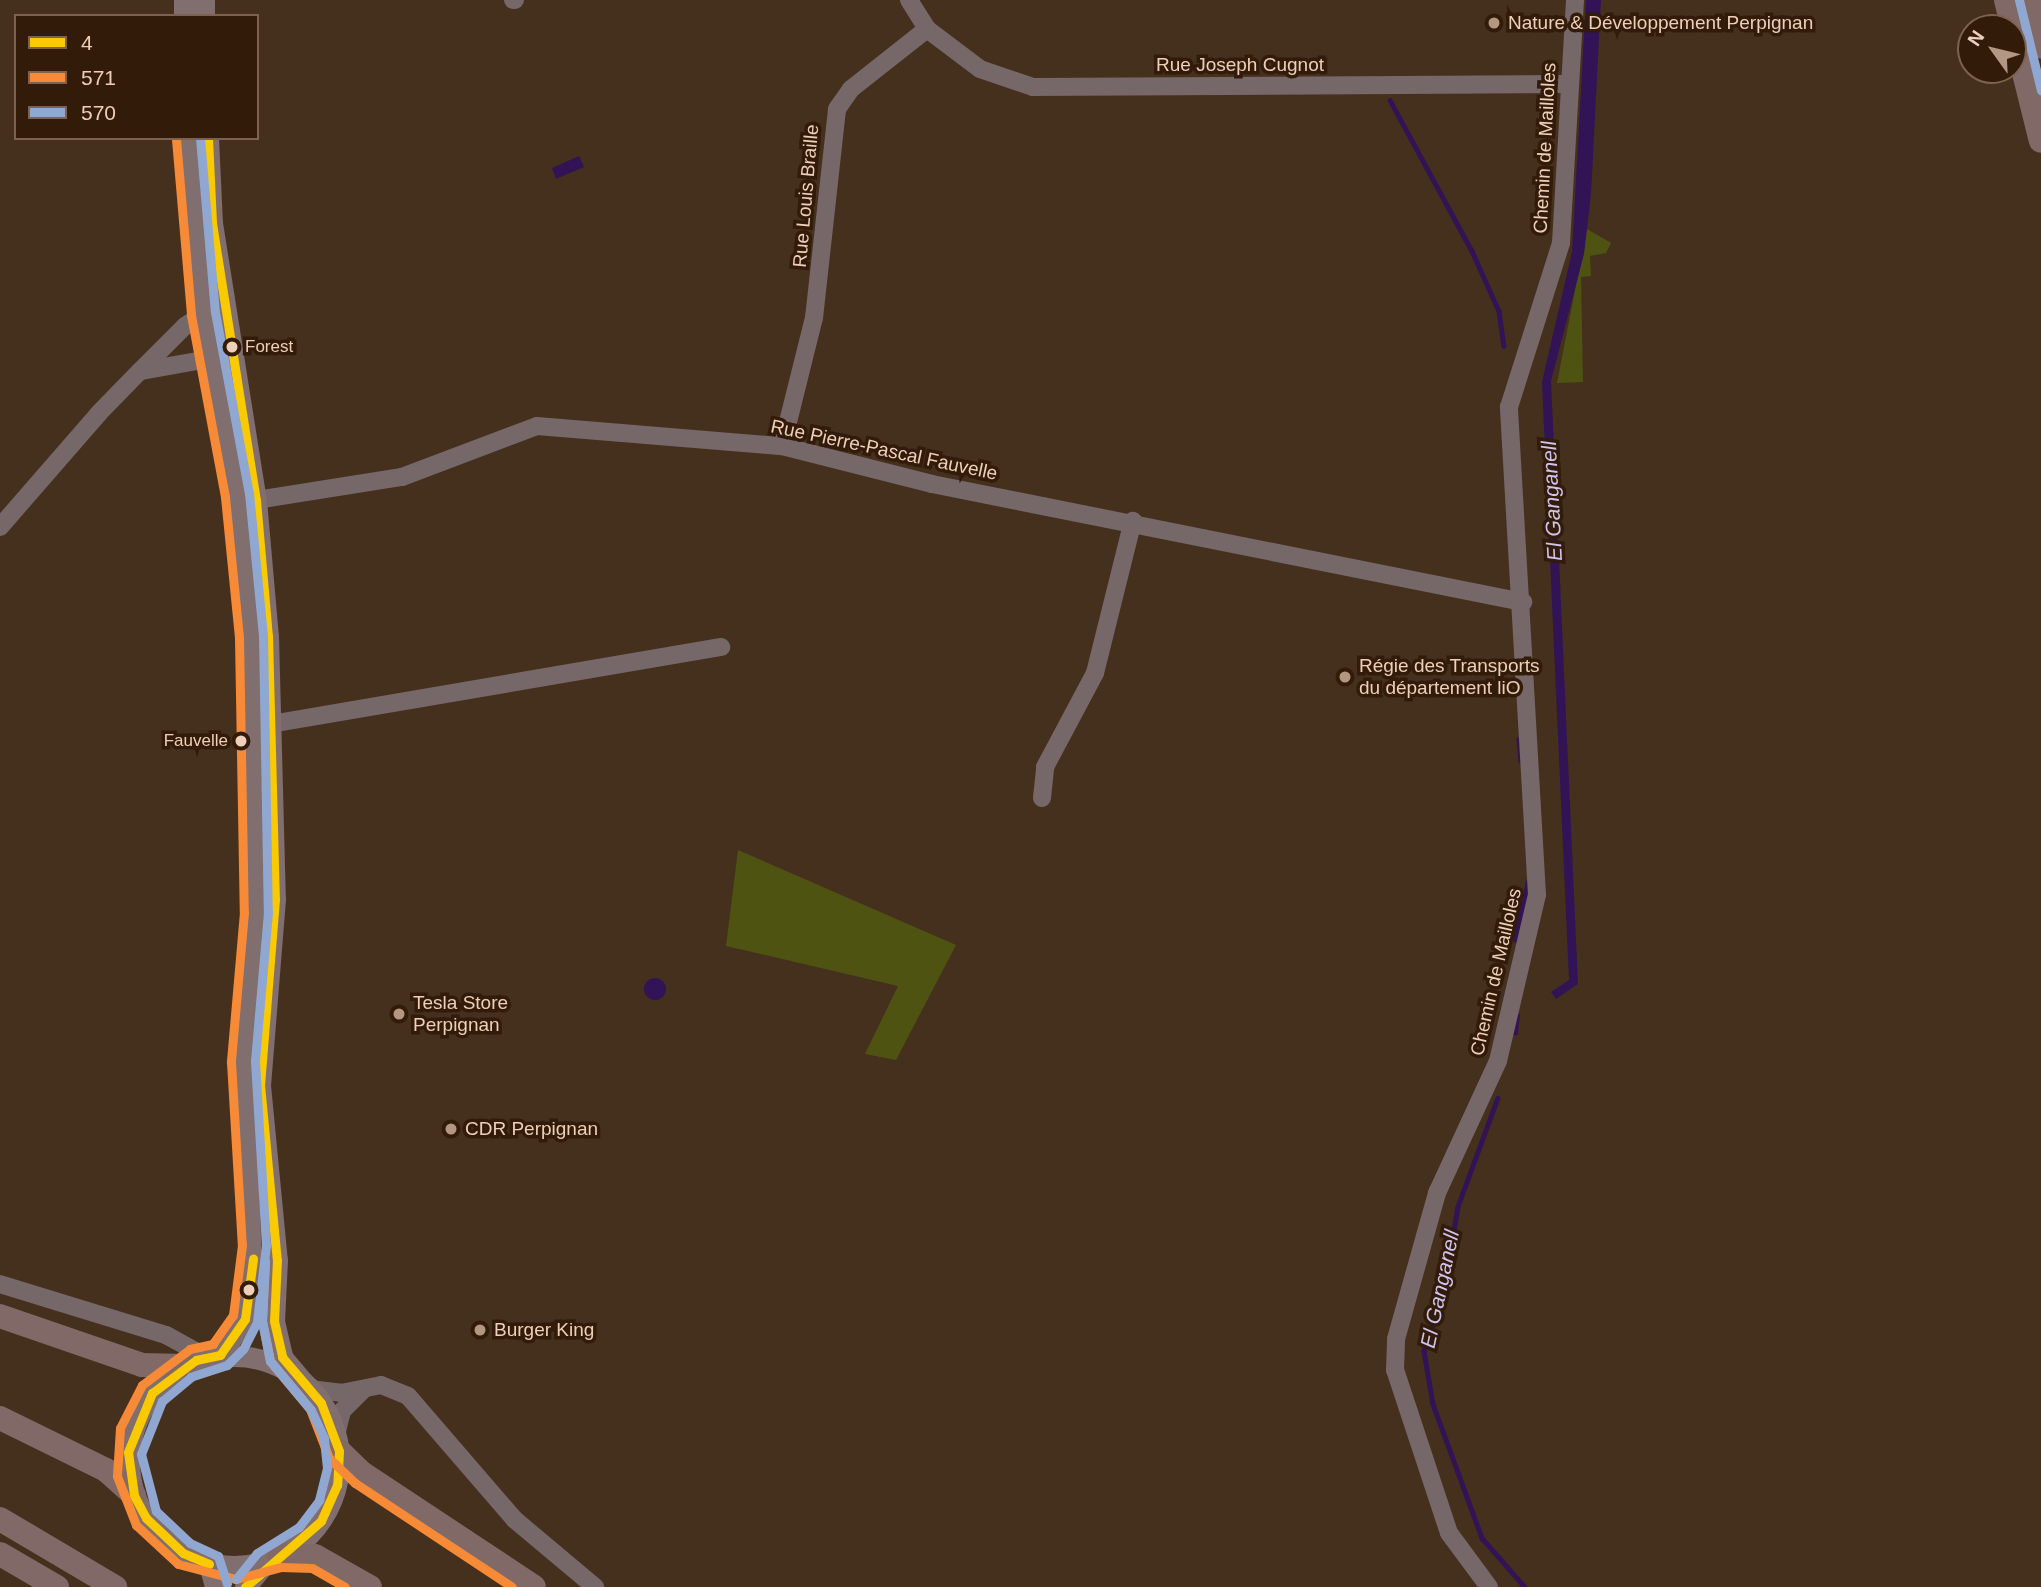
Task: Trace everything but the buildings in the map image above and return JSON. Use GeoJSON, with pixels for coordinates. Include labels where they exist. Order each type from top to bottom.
{"type":"FeatureCollection","features":[{"type":"Feature","properties":{"kind":"highway"},"geometry":{"type":"LineString","coordinates":[[2006,0],[2041,141]]}},
{"type":"Feature","properties":{"kind":"highway"},"geometry":{"type":"LineString","coordinates":[[2029,0],[2041,46]]}},
{"type":"Feature","properties":{"kind":"highway"},"geometry":{"type":"LineString","coordinates":[[0,1316],[142,1365],[204,1359]]}},
{"type":"Feature","properties":{"kind":"highway"},"geometry":{"type":"LineString","coordinates":[[0,1418],[106,1470],[134,1495]]}},
{"type":"Feature","properties":{"kind":"highway"},"geometry":{"type":"LineString","coordinates":[[338,1443],[362,1473],[534,1587]]}},
{"type":"Feature","properties":{"kind":"highway"},"geometry":{"type":"LineString","coordinates":[[0,1519],[115,1587]]}},
{"type":"Feature","properties":{"kind":"highway"},"geometry":{"type":"LineString","coordinates":[[0,1554],[57,1587]]}},
{"type":"Feature","properties":{"kind":"highway"},"geometry":{"type":"LineString","coordinates":[[272,1559],[315,1556],[370,1587]]}},
{"type":"Feature","properties":{"kind":"main road"},"geometry":{"type":"LineString","coordinates":[[188,140],[203,313],[247,502]]}},
{"type":"Feature","properties":{"kind":"main road"},"geometry":{"type":"LineString","coordinates":[[208,140],[225,317],[247,502],[275,899],[260,1085],[278,1260],[276,1336],[282,1357],[307,1386],[338,1443],[330,1505],[308,1536],[272,1559],[245,1587]]}},
{"type":"Feature","properties":{"kind":"main road"},"geometry":{"type":"LineString","coordinates":[[264,725],[256,912],[243,1061],[252,1289],[245,1319],[204,1359],[140,1411],[128,1452],[134,1495],[162,1537],[209,1564],[272,1559]]}},
{"type":"Feature","properties":{"kind":"main road"},"geometry":{"type":"LineString","coordinates":[[204,1359],[274,1363],[307,1386]]}},
{"type":"Feature","properties":{"kind":"main road"},"geometry":{"type":"LineString","coordinates":[[209,1564],[215,1587]]}},
{"type":"Feature","properties":{"kind":"street"},"geometry":{"type":"LineString","coordinates":[[909,0],[927,29]]}},
{"type":"Feature","properties":{"kind":"street","name":"Chemin de Mailloles"},"geometry":{"type":"LineString","coordinates":[[1489,1587],[1449,1532],[1395,1370],[1396,1339],[1437,1193],[1498,1061],[1537,895],[1525,633],[1509,407],[1560,243],[1575,0]]}},
{"type":"Feature","properties":{"kind":"street","name":"Rue Joseph Cugnot"},"geometry":{"type":"LineString","coordinates":[[927,29],[980,69],[1033,87],[1570,84]]}},
{"type":"Feature","properties":{"kind":"street","name":"Rue Louis Braille"},"geometry":{"type":"LineString","coordinates":[[782,446],[814,318],[836,109],[851,89],[927,29]]}},
{"type":"Feature","properties":{"kind":"street"},"geometry":{"type":"LineString","coordinates":[[0,527],[140,371],[203,313],[225,317],[214,358],[140,371]]}},
{"type":"Feature","properties":{"kind":"street","name":"Rue Pierre-Pascal Fauvelle"},"geometry":{"type":"LineString","coordinates":[[247,502],[402,477],[537,426],[782,446],[932,484],[1133,521],[1523,602]]}},
{"type":"Feature","properties":{"kind":"street"},"geometry":{"type":"LineString","coordinates":[[1042,798],[1045,766],[1095,673],[1133,521]]}},
{"type":"Feature","properties":{"kind":"street"},"geometry":{"type":"LineString","coordinates":[[264,725],[721,647]]}},
{"type":"Feature","properties":{"kind":"street"},"geometry":{"type":"LineString","coordinates":[[0,1284],[178,1341],[204,1359]]}},
{"type":"Feature","properties":{"kind":"street"},"geometry":{"type":"LineString","coordinates":[[307,1386],[341,1393],[367,1387],[408,1396],[514,1520],[595,1587]]}},
{"type":"Feature","properties":{"kind":"street"},"geometry":{"type":"LineString","coordinates":[[338,1443],[349,1399],[367,1387]]}},
{"type":"Feature","properties":{"kind":"shaded area"},"geometry":{"type":"Polygon","coordinates":[[[1587,229],[1611,243],[1606,253],[1590,256],[1591,276],[1581,277],[1583,382],[1557,383],[1587,229]]]}},
{"type":"Feature","properties":{"kind":"shaded area"},"geometry":{"type":"Polygon","coordinates":[[[738,850],[956,945],[896,1060],[865,1054],[898,986],[726,946],[738,850]]]}},
{"type":"Feature","properties":{"kind":"water"},"geometry":{"type":"Polygon","coordinates":[[[1586,0],[1601,0],[1591,194],[1584,254],[1551,381],[1578,984],[1556,999],[1551,992],[1569,980],[1542,382],[1572,252],[1586,0]]]}},
{"type":"Feature","properties":{"kind":"water"},"geometry":{"type":"Polygon","coordinates":[[[579,156],[584,167],[556,179],[552,168],[579,156]]]}},
{"type":"Feature","properties":{"kind":"water"},"geometry":{"type":"Polygon","coordinates":[[[655,978],[663,981],[666,989],[663,997],[655,1000],[647,997],[644,989],[647,981],[655,978]]]}},
{"type":"Feature","properties":{"kind":"waterway"},"geometry":{"type":"LineString","coordinates":[[1390,100],[1472,251],[1499,311],[1504,346]]}},
{"type":"Feature","properties":{"kind":"waterway"},"geometry":{"type":"LineString","coordinates":[[1519,739],[1521,761]]}},
{"type":"Feature","properties":{"kind":"waterway"},"geometry":{"type":"LineString","coordinates":[[1515,940],[1528,881]]}},
{"type":"Feature","properties":{"kind":"waterway"},"geometry":{"type":"LineString","coordinates":[[1515,1033],[1517,1015]]}},
{"type":"Feature","properties":{"kind":"waterway","name":"El Ganganell"},"geometry":{"type":"LineString","coordinates":[[1498,1098],[1458,1207],[1442,1299],[1424,1351],[1433,1404],[1482,1538],[1525,1587]]}},
{"type":"Feature","properties":{"kind":"transit line","name":"570"},"geometry":{"type":"LineString","coordinates":[[2019,0],[2041,90]]}},
{"type":"Feature","properties":{"kind":"transit line","name":"571"},"geometry":{"type":"LineString","coordinates":[[176,140],[191,315],[225,497],[239,638],[244,912],[231,1062],[242,1245],[233,1315],[213,1344],[190,1349],[142,1385],[120,1428],[117,1476],[136,1525],[178,1564],[236,1579],[281,1567],[312,1568],[345,1587]]}},
{"type":"Feature","properties":{"kind":"transit line","name":"570"},"geometry":{"type":"LineString","coordinates":[[200,140],[215,312],[249,493],[263,636],[268,912],[255,1061],[266,1245],[257,1322],[243,1349],[227,1365],[191,1377],[162,1401],[141,1454],[156,1511],[190,1543],[218,1556],[227,1584]]}},
{"type":"Feature","properties":{"kind":"transit line","name":"4"},"geometry":{"type":"LineString","coordinates":[[208,140],[212,223],[256,500],[268,636],[275,899],[260,1085],[277,1260],[274,1321],[282,1357],[321,1403],[339,1451],[337,1485],[321,1521],[245,1587]]}},
{"type":"Feature","properties":{"kind":"transit line","name":"4"},"geometry":{"type":"LineString","coordinates":[[220,1355],[245,1319],[253,1259]]}},
{"type":"Feature","properties":{"kind":"transit line","name":"571"},"geometry":{"type":"LineString","coordinates":[[265,1261],[262,1321],[270,1361],[310,1409],[329,1458],[355,1483],[512,1587]]}},
{"type":"Feature","properties":{"kind":"transit line","name":"570"},"geometry":{"type":"LineString","coordinates":[[236,1579],[257,1553],[299,1527],[319,1500],[327,1468],[324,1438],[311,1410],[270,1361],[262,1321],[265,1261]]}},
{"type":"Feature","properties":{"kind":"transit line","name":"4"},"geometry":{"type":"LineString","coordinates":[[209,1564],[183,1553],[146,1518],[134,1495],[128,1452],[152,1393],[196,1360],[220,1355]]}},
{"type":"Feature","properties":{"kind":"place","name":"Nature & Développement Perpignan"},"geometry":{"type":"Point","coordinates":[1494,23]}},
{"type":"Feature","properties":{"kind":"place","name":"Forest"},"geometry":{"type":"Point","coordinates":[232,347]}},
{"type":"Feature","properties":{"kind":"place","name":"Régie des Transports du département liO"},"geometry":{"type":"Point","coordinates":[1345,677]}},
{"type":"Feature","properties":{"kind":"place","name":"Fauvelle"},"geometry":{"type":"Point","coordinates":[241,741]}},
{"type":"Feature","properties":{"kind":"place","name":"Tesla Store Perpignan"},"geometry":{"type":"Point","coordinates":[399,1014]}},
{"type":"Feature","properties":{"kind":"place","name":"CDR Perpignan"},"geometry":{"type":"Point","coordinates":[451,1129]}},
{"type":"Feature","properties":{"kind":"place","name":"Burger King"},"geometry":{"type":"Point","coordinates":[480,1330]}}]}
